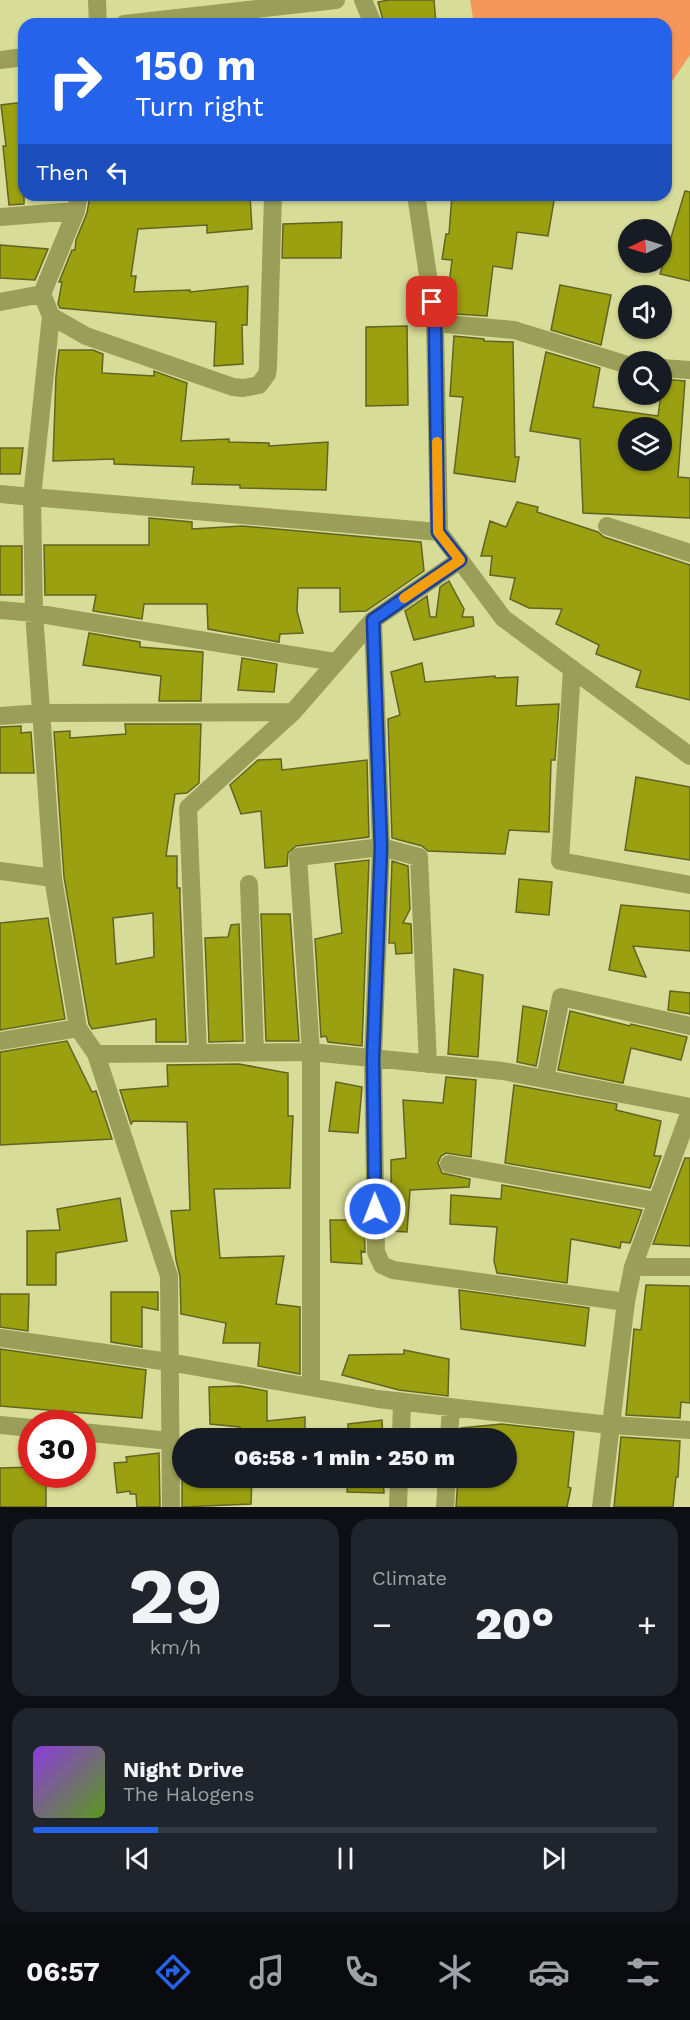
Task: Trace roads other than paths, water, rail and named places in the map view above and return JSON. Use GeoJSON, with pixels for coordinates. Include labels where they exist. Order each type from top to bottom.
{"type":"FeatureCollection","features":[{"type":"Feature","properties":{"kind":"street"},"geometry":{"type":"LineString","coordinates":[[97,0],[98,18]]}},
{"type":"Feature","properties":{"kind":"street"},"geometry":{"type":"LineString","coordinates":[[177,18],[336,0]]}},
{"type":"Feature","properties":{"kind":"street"},"geometry":{"type":"LineString","coordinates":[[363,0],[370,18]]}},
{"type":"Feature","properties":{"kind":"street"},"geometry":{"type":"LineString","coordinates":[[0,60],[18,58]]}},
{"type":"Feature","properties":{"kind":"street"},"geometry":{"type":"LineString","coordinates":[[51,316],[86,336],[233,387],[259,385],[267,374],[268,368],[273,201]]}},
{"type":"Feature","properties":{"kind":"street"},"geometry":{"type":"LineString","coordinates":[[417,201],[435,323],[438,532],[503,618],[690,756]]}},
{"type":"Feature","properties":{"kind":"street"},"geometry":{"type":"LineString","coordinates":[[0,217],[77,203]]}},
{"type":"Feature","properties":{"kind":"street"},"geometry":{"type":"LineString","coordinates":[[77,203],[42,294],[51,316],[32,497],[34,613],[40,713],[52,878],[78,1028],[96,1054],[169,1276],[171,1507]]}},
{"type":"Feature","properties":{"kind":"street"},"geometry":{"type":"LineString","coordinates":[[0,302],[42,294]]}},
{"type":"Feature","properties":{"kind":"street"},"geometry":{"type":"LineString","coordinates":[[435,323],[514,330],[618,362]]}},
{"type":"Feature","properties":{"kind":"street"},"geometry":{"type":"LineString","coordinates":[[672,369],[690,370]]}},
{"type":"Feature","properties":{"kind":"street"},"geometry":{"type":"LineString","coordinates":[[0,494],[438,532]]}},
{"type":"Feature","properties":{"kind":"street"},"geometry":{"type":"LineString","coordinates":[[607,526],[690,553]]}},
{"type":"Feature","properties":{"kind":"street"},"geometry":{"type":"LineString","coordinates":[[198,1053],[188,808],[293,712],[373,620],[460,560]]}},
{"type":"Feature","properties":{"kind":"street"},"geometry":{"type":"LineString","coordinates":[[0,610],[34,613],[335,662]]}},
{"type":"Feature","properties":{"kind":"street"},"geometry":{"type":"LineString","coordinates":[[373,620],[381,847],[373,1058],[376,1252],[382,1265],[393,1270],[626,1302]]}},
{"type":"Feature","properties":{"kind":"street"},"geometry":{"type":"LineString","coordinates":[[572,669],[560,861],[690,885]]}},
{"type":"Feature","properties":{"kind":"street"},"geometry":{"type":"LineString","coordinates":[[0,716],[40,713],[293,712]]}},
{"type":"Feature","properties":{"kind":"street"},"geometry":{"type":"LineString","coordinates":[[311,1387],[312,1052],[298,857],[381,847],[419,856],[428,1064]]}},
{"type":"Feature","properties":{"kind":"street"},"geometry":{"type":"LineString","coordinates":[[0,871],[52,878]]}},
{"type":"Feature","properties":{"kind":"street"},"geometry":{"type":"LineString","coordinates":[[249,884],[255,1053]]}},
{"type":"Feature","properties":{"kind":"street"},"geometry":{"type":"LineString","coordinates":[[545,1079],[561,997],[690,1026]]}},
{"type":"Feature","properties":{"kind":"street"},"geometry":{"type":"LineString","coordinates":[[0,1041],[78,1028]]}},
{"type":"Feature","properties":{"kind":"street"},"geometry":{"type":"LineString","coordinates":[[96,1054],[312,1052],[503,1071],[690,1109],[633,1267],[626,1302],[601,1507]]}},
{"type":"Feature","properties":{"kind":"street"},"geometry":{"type":"LineString","coordinates":[[449,1164],[657,1201]]}},
{"type":"Feature","properties":{"kind":"street"},"geometry":{"type":"LineString","coordinates":[[633,1267],[690,1267]]}},
{"type":"Feature","properties":{"kind":"street"},"geometry":{"type":"LineString","coordinates":[[0,1338],[169,1362],[402,1402],[610,1425],[690,1430]]}},
{"type":"Feature","properties":{"kind":"street"},"geometry":{"type":"LineString","coordinates":[[401,1428],[402,1402]]}},
{"type":"Feature","properties":{"kind":"street"},"geometry":{"type":"LineString","coordinates":[[450,1428],[451,1407]]}},
{"type":"Feature","properties":{"kind":"street"},"geometry":{"type":"LineString","coordinates":[[0,1425],[18,1427]]}},
{"type":"Feature","properties":{"kind":"street"},"geometry":{"type":"LineString","coordinates":[[96,1433],[170,1441]]}},
{"type":"Feature","properties":{"kind":"street"},"geometry":{"type":"LineString","coordinates":[[398,1507],[399,1488]]}},
{"type":"Feature","properties":{"kind":"street"},"geometry":{"type":"LineString","coordinates":[[445,1507],[446,1488]]}}]}
